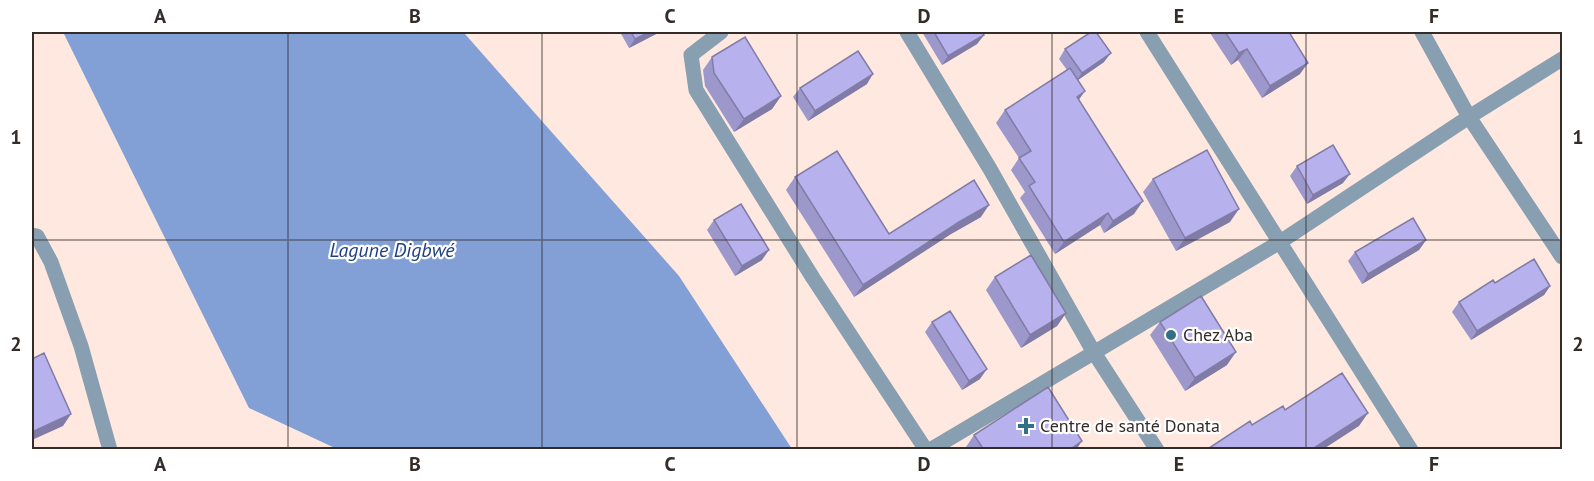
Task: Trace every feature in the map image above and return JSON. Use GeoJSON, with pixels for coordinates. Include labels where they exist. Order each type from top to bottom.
{"type":"FeatureCollection","features":[{"type":"Feature","properties":{"kind":"street"},"geometry":{"type":"LineString","coordinates":[[721,32],[691,55],[696,90],[813,278],[928,450],[1280,242],[1563,59]]}},
{"type":"Feature","properties":{"kind":"street"},"geometry":{"type":"LineString","coordinates":[[907,32],[990,168],[1093,351],[1156,450]]}},
{"type":"Feature","properties":{"kind":"street"},"geometry":{"type":"LineString","coordinates":[[1147,32],[1411,450]]}},
{"type":"Feature","properties":{"kind":"street"},"geometry":{"type":"LineString","coordinates":[[1422,32],[1470,117],[1563,257]]}},
{"type":"Feature","properties":{"kind":"street"},"geometry":{"type":"LineString","coordinates":[[32,235],[37,236],[51,262],[78,335],[105,448]]}},
{"type":"Feature","properties":{"kind":"water","name":"Lagune Digbwé"},"geometry":{"type":"Polygon","coordinates":[[[63,32],[466,32],[465,34],[679,276],[792,449],[337,449],[249,408],[63,32]]]}},
{"type":"Feature","properties":{"kind":"building"},"geometry":{"type":"Polygon","coordinates":[[[631,32],[649,32],[635,39],[631,32]]]}},
{"type":"Feature","properties":{"kind":"building"},"geometry":{"type":"Polygon","coordinates":[[[934,32],[982,32],[984,35],[948,56],[934,32]]]}},
{"type":"Feature","properties":{"kind":"building"},"geometry":{"type":"Polygon","coordinates":[[[1091,32],[1096,32],[1111,53],[1082,73],[1065,49],[1091,32]]]}},
{"type":"Feature","properties":{"kind":"building"},"geometry":{"type":"Polygon","coordinates":[[[1225,32],[1289,32],[1308,63],[1270,86],[1247,49],[1239,53],[1225,32]]]}},
{"type":"Feature","properties":{"kind":"building"},"geometry":{"type":"Polygon","coordinates":[[[745,37],[781,96],[744,119],[714,73],[712,57],[745,37]]]}},
{"type":"Feature","properties":{"kind":"building"},"geometry":{"type":"Polygon","coordinates":[[[858,51],[873,74],[815,111],[800,88],[858,51]]]}},
{"type":"Feature","properties":{"kind":"building"},"geometry":{"type":"Polygon","coordinates":[[[1070,68],[1085,91],[1077,97],[1143,201],[1113,221],[1108,213],[1064,242],[1029,186],[1035,182],[1019,158],[1031,151],[1005,110],[1070,68]]]}},
{"type":"Feature","properties":{"kind":"building"},"geometry":{"type":"Polygon","coordinates":[[[1333,145],[1350,174],[1313,195],[1297,166],[1333,145]]]}},
{"type":"Feature","properties":{"kind":"building"},"geometry":{"type":"Polygon","coordinates":[[[1207,150],[1239,209],[1185,238],[1153,179],[1207,150]]]}},
{"type":"Feature","properties":{"kind":"building"},"geometry":{"type":"Polygon","coordinates":[[[837,151],[889,234],[974,180],[989,205],[863,285],[795,177],[837,151]]]}},
{"type":"Feature","properties":{"kind":"building"},"geometry":{"type":"Polygon","coordinates":[[[741,204],[769,250],[742,266],[714,220],[741,204]]]}},
{"type":"Feature","properties":{"kind":"building"},"geometry":{"type":"Polygon","coordinates":[[[1413,218],[1426,240],[1368,274],[1355,252],[1413,218]]]}},
{"type":"Feature","properties":{"kind":"building"},"geometry":{"type":"Polygon","coordinates":[[[1031,255],[1066,313],[1030,335],[995,277],[1031,255]]]}},
{"type":"Feature","properties":{"kind":"building"},"geometry":{"type":"Polygon","coordinates":[[[1534,259],[1550,286],[1477,331],[1459,302],[1493,280],[1495,283],[1534,259]]]}},
{"type":"Feature","properties":{"kind":"building"},"geometry":{"type":"Polygon","coordinates":[[[1201,296],[1236,352],[1195,378],[1160,322],[1201,296]]]}},
{"type":"Feature","properties":{"kind":"building"},"geometry":{"type":"Polygon","coordinates":[[[950,311],[987,369],[969,381],[932,322],[950,311]]]}},
{"type":"Feature","properties":{"kind":"building"},"geometry":{"type":"Polygon","coordinates":[[[44,353],[71,414],[32,432],[32,359],[44,353]]]}},
{"type":"Feature","properties":{"kind":"building"},"geometry":{"type":"Polygon","coordinates":[[[1342,373],[1368,413],[1311,450],[1206,450],[1250,421],[1252,425],[1283,406],[1285,410],[1342,373]]]}},
{"type":"Feature","properties":{"kind":"building"},"geometry":{"type":"Polygon","coordinates":[[[1048,387],[1082,441],[1069,450],[984,450],[974,435],[1048,387]]]}},
{"type":"Feature","properties":{"kind":"place","name":"Chez Aba"},"geometry":{"type":"Point","coordinates":[1171,335]}},
{"type":"Feature","properties":{"kind":"place","name":"Centre de santé Donata"},"geometry":{"type":"Point","coordinates":[1026,426]}}]}
